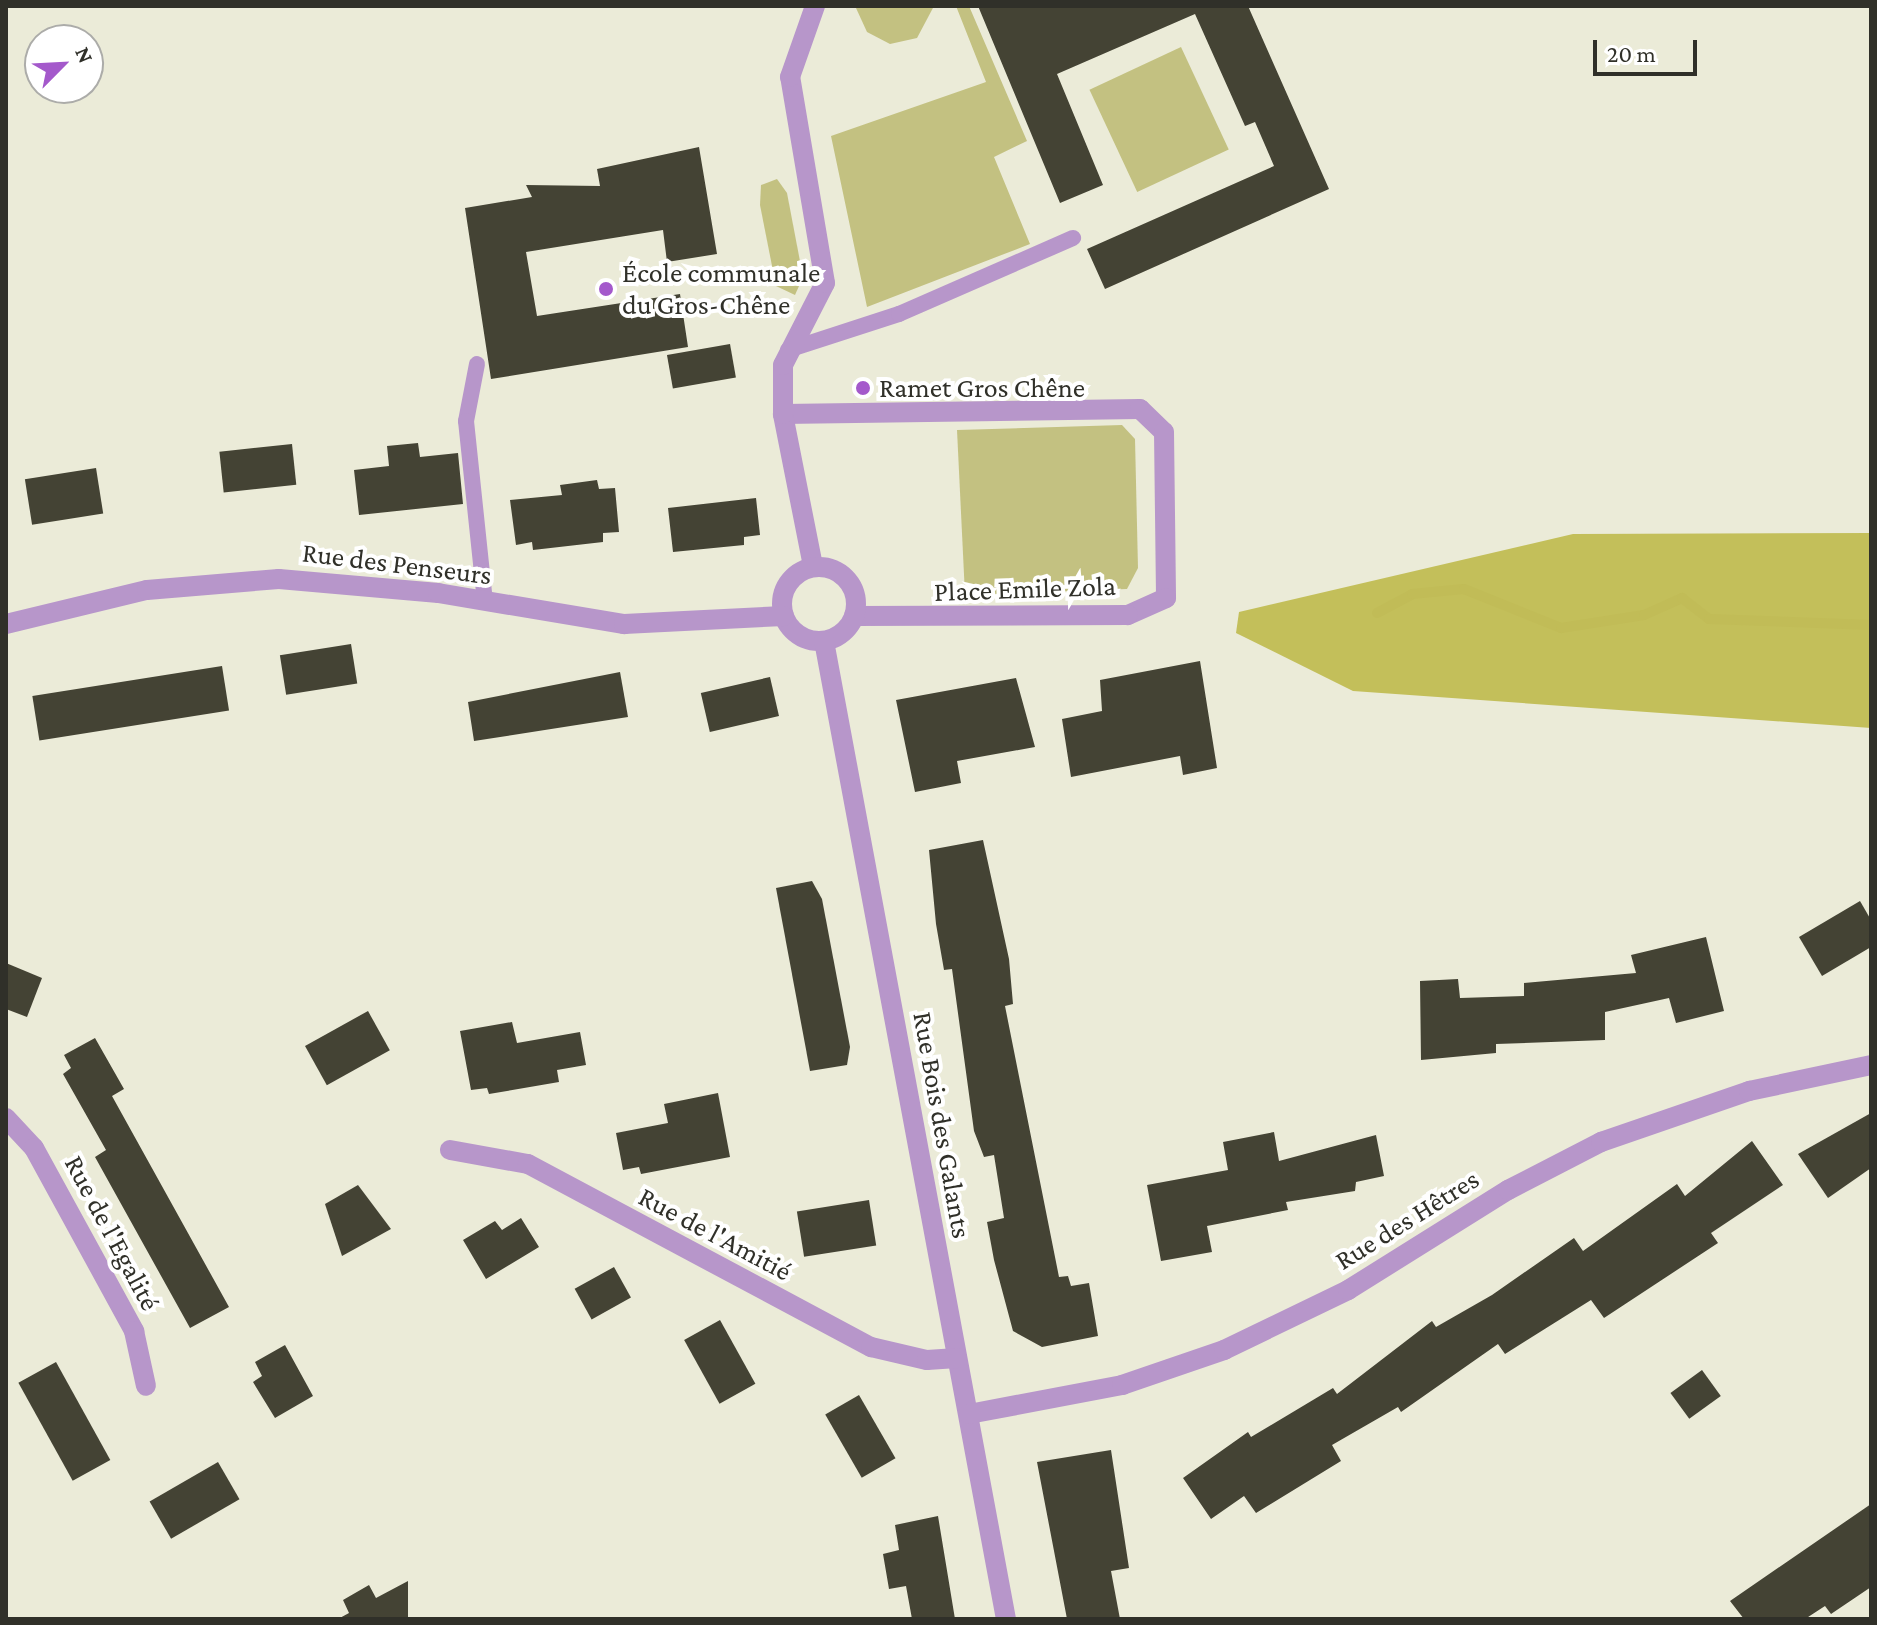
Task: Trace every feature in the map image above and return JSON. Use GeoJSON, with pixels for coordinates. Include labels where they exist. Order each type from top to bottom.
{"type":"FeatureCollection","features":[{"type":"Feature","properties":{"kind":"street"},"geometry":{"type":"LineString","coordinates":[[812,15],[790,77],[793,125],[825,283],[788,350],[783,414],[813,566]]}},
{"type":"Feature","properties":{"kind":"street","name":"Place Emile Zola"},"geometry":{"type":"LineString","coordinates":[[783,414],[1140,409],[1164,432],[1166,598],[1128,615],[854,616]]}},
{"type":"Feature","properties":{"kind":"street"},"geometry":{"type":"LineString","coordinates":[[813,566],[845,575],[855,594],[854,616],[824,641],[796,632],[784,616],[791,579],[813,566]]}},
{"type":"Feature","properties":{"kind":"street","name":"Rue des Penseurs"},"geometry":{"type":"LineString","coordinates":[[6,624],[147,590],[279,579],[485,602],[624,624],[784,616]]}},
{"type":"Feature","properties":{"kind":"street","name":"Rue Bois des Galants"},"geometry":{"type":"LineString","coordinates":[[824,641],[1006,1619]]}},
{"type":"Feature","properties":{"kind":"street","name":"Rue des Hêtres"},"geometry":{"type":"LineString","coordinates":[[969,1414],[1122,1385],[1224,1350],[1348,1290],[1601,1142],[1711,1101],[1871,1065]]}},
{"type":"Feature","properties":{"kind":"street","name":"Rue de l'Egalité"},"geometry":{"type":"LineString","coordinates":[[6,1118],[34,1148],[134,1331],[146,1386]]}},
{"type":"Feature","properties":{"kind":"street","name":"Rue de l'Amitié"},"geometry":{"type":"LineString","coordinates":[[450,1150],[528,1164],[871,1347],[957,1358]]}},
{"type":"Feature","properties":{"kind":"lane"},"geometry":{"type":"LineString","coordinates":[[788,350],[899,314],[1073,238]]}},
{"type":"Feature","properties":{"kind":"lane"},"geometry":{"type":"LineString","coordinates":[[477,364],[466,421],[485,602]]}},
{"type":"Feature","properties":{"kind":"shaded area"},"geometry":{"type":"Polygon","coordinates":[[[934,6],[917,38],[890,44],[867,32],[856,8],[934,6]]]}},
{"type":"Feature","properties":{"kind":"shaded area"},"geometry":{"type":"Polygon","coordinates":[[[956,6],[969,6],[1027,141],[994,157],[1030,244],[867,307],[831,136],[986,82],[956,6]]]}},
{"type":"Feature","properties":{"kind":"shaded area"},"geometry":{"type":"Polygon","coordinates":[[[1181,47],[1229,149],[1137,192],[1089,90],[1181,47]]]}},
{"type":"Feature","properties":{"kind":"shaded area"},"geometry":{"type":"Polygon","coordinates":[[[777,179],[787,193],[803,277],[795,295],[776,286],[760,205],[761,185],[777,179]]]}},
{"type":"Feature","properties":{"kind":"shaded area"},"geometry":{"type":"Polygon","coordinates":[[[1122,425],[1135,439],[1138,568],[1127,589],[965,595],[957,430],[1122,425]]]}},
{"type":"Feature","properties":{"kind":"shaded area"},"geometry":{"type":"Polygon","coordinates":[[[1871,533],[1871,728],[1353,691],[1236,633],[1239,612],[1573,534],[1871,533]]]}},
{"type":"Feature","properties":{"kind":"building"},"geometry":{"type":"Polygon","coordinates":[[[978,6],[1248,6],[1329,189],[1105,289],[1087,249],[1274,166],[1255,122],[1245,126],[1195,14],[1057,74],[1103,185],[1060,203],[978,6]]]}},
{"type":"Feature","properties":{"kind":"building"},"geometry":{"type":"Polygon","coordinates":[[[699,147],[717,254],[667,262],[663,230],[526,252],[537,316],[680,294],[688,347],[491,379],[465,208],[532,197],[526,185],[600,186],[597,169],[699,147]]]}},
{"type":"Feature","properties":{"kind":"building"},"geometry":{"type":"Polygon","coordinates":[[[730,344],[736,377],[673,389],[667,355],[730,344]]]}},
{"type":"Feature","properties":{"kind":"building"},"geometry":{"type":"Polygon","coordinates":[[[418,443],[420,457],[458,453],[463,504],[359,515],[354,470],[389,466],[387,446],[418,443]]]}},
{"type":"Feature","properties":{"kind":"building"},"geometry":{"type":"Polygon","coordinates":[[[292,444],[296,485],[224,492],[219,452],[292,444]]]}},
{"type":"Feature","properties":{"kind":"building"},"geometry":{"type":"Polygon","coordinates":[[[96,468],[103,513],[32,525],[25,479],[96,468]]]}},
{"type":"Feature","properties":{"kind":"building"},"geometry":{"type":"Polygon","coordinates":[[[597,480],[599,489],[615,488],[619,532],[603,533],[603,542],[533,550],[532,542],[516,545],[510,500],[562,495],[560,485],[597,480]]]}},
{"type":"Feature","properties":{"kind":"building"},"geometry":{"type":"Polygon","coordinates":[[[756,498],[760,535],[744,537],[744,545],[673,552],[668,508],[756,498]]]}},
{"type":"Feature","properties":{"kind":"building"},"geometry":{"type":"Polygon","coordinates":[[[351,644],[357,684],[286,695],[280,655],[351,644]]]}},
{"type":"Feature","properties":{"kind":"building"},"geometry":{"type":"Polygon","coordinates":[[[1200,661],[1217,768],[1183,775],[1180,756],[1071,777],[1062,719],[1102,711],[1100,680],[1200,661]]]}},
{"type":"Feature","properties":{"kind":"building"},"geometry":{"type":"Polygon","coordinates":[[[222,666],[229,710],[39,740],[32,696],[222,666]]]}},
{"type":"Feature","properties":{"kind":"building"},"geometry":{"type":"Polygon","coordinates":[[[620,672],[628,717],[474,741],[468,702],[620,672]]]}},
{"type":"Feature","properties":{"kind":"building"},"geometry":{"type":"Polygon","coordinates":[[[770,677],[779,716],[710,732],[701,693],[770,677]]]}},
{"type":"Feature","properties":{"kind":"building"},"geometry":{"type":"Polygon","coordinates":[[[1016,678],[1035,747],[957,761],[961,783],[915,792],[896,700],[1016,678]]]}},
{"type":"Feature","properties":{"kind":"building"},"geometry":{"type":"Polygon","coordinates":[[[983,840],[1009,959],[1013,1004],[1005,1006],[1059,1277],[1068,1276],[1071,1286],[1089,1283],[1098,1336],[1042,1347],[1013,1331],[994,1260],[987,1222],[1004,1218],[994,1155],[984,1157],[974,1131],[952,969],[944,970],[936,924],[929,850],[983,840]]]}},
{"type":"Feature","properties":{"kind":"building"},"geometry":{"type":"Polygon","coordinates":[[[812,881],[822,899],[850,1047],[847,1065],[810,1071],[776,888],[812,881]]]}},
{"type":"Feature","properties":{"kind":"building"},"geometry":{"type":"Polygon","coordinates":[[[1860,901],[1871,920],[1871,947],[1822,976],[1799,937],[1860,901]]]}},
{"type":"Feature","properties":{"kind":"building"},"geometry":{"type":"Polygon","coordinates":[[[1706,937],[1724,1011],[1676,1023],[1669,998],[1605,1012],[1605,1040],[1496,1044],[1496,1053],[1421,1060],[1420,981],[1458,979],[1460,998],[1524,996],[1524,983],[1636,973],[1631,955],[1706,937]]]}},
{"type":"Feature","properties":{"kind":"building"},"geometry":{"type":"Polygon","coordinates":[[[6,963],[42,978],[27,1017],[6,1009],[6,963]]]}},
{"type":"Feature","properties":{"kind":"building"},"geometry":{"type":"Polygon","coordinates":[[[368,1011],[390,1050],[327,1085],[305,1046],[368,1011]]]}},
{"type":"Feature","properties":{"kind":"building"},"geometry":{"type":"Polygon","coordinates":[[[512,1022],[517,1043],[580,1032],[586,1065],[557,1070],[559,1082],[489,1094],[487,1088],[471,1090],[460,1031],[512,1022]]]}},
{"type":"Feature","properties":{"kind":"building"},"geometry":{"type":"Polygon","coordinates":[[[95,1038],[124,1089],[112,1096],[229,1307],[190,1328],[95,1157],[106,1150],[63,1074],[71,1068],[64,1055],[95,1038]]]}},
{"type":"Feature","properties":{"kind":"building"},"geometry":{"type":"Polygon","coordinates":[[[718,1093],[730,1157],[641,1174],[639,1167],[623,1170],[616,1133],[668,1123],[664,1104],[718,1093]]]}},
{"type":"Feature","properties":{"kind":"building"},"geometry":{"type":"Polygon","coordinates":[[[1871,1113],[1871,1168],[1828,1198],[1798,1154],[1871,1113]]]}},
{"type":"Feature","properties":{"kind":"building"},"geometry":{"type":"Polygon","coordinates":[[[1274,1132],[1279,1161],[1376,1135],[1384,1176],[1356,1182],[1355,1191],[1286,1202],[1288,1210],[1207,1226],[1212,1252],[1161,1261],[1147,1185],[1228,1170],[1223,1142],[1274,1132]]]}},
{"type":"Feature","properties":{"kind":"building"},"geometry":{"type":"Polygon","coordinates":[[[1752,1141],[1783,1185],[1711,1233],[1718,1243],[1604,1318],[1591,1300],[1505,1354],[1498,1344],[1401,1412],[1398,1407],[1332,1445],[1341,1461],[1256,1513],[1244,1496],[1211,1519],[1183,1478],[1248,1432],[1251,1437],[1333,1388],[1337,1394],[1432,1321],[1436,1327],[1492,1295],[1574,1238],[1583,1251],[1677,1184],[1685,1196],[1752,1141]]]}},
{"type":"Feature","properties":{"kind":"building"},"geometry":{"type":"Polygon","coordinates":[[[358,1185],[391,1229],[342,1256],[325,1204],[358,1185]]]}},
{"type":"Feature","properties":{"kind":"building"},"geometry":{"type":"Polygon","coordinates":[[[869,1200],[876,1245],[804,1257],[797,1211],[869,1200]]]}},
{"type":"Feature","properties":{"kind":"building"},"geometry":{"type":"Polygon","coordinates":[[[521,1218],[539,1247],[486,1279],[463,1240],[495,1221],[502,1230],[521,1218]]]}},
{"type":"Feature","properties":{"kind":"building"},"geometry":{"type":"Polygon","coordinates":[[[614,1267],[631,1298],[592,1319],[575,1289],[614,1267]]]}},
{"type":"Feature","properties":{"kind":"building"},"geometry":{"type":"Polygon","coordinates":[[[720,1320],[755,1384],[720,1404],[684,1340],[720,1320]]]}},
{"type":"Feature","properties":{"kind":"building"},"geometry":{"type":"Polygon","coordinates":[[[285,1345],[313,1396],[275,1418],[253,1382],[262,1376],[255,1362],[285,1345]]]}},
{"type":"Feature","properties":{"kind":"building"},"geometry":{"type":"Polygon","coordinates":[[[56,1362],[110,1460],[73,1481],[18,1383],[56,1362]]]}},
{"type":"Feature","properties":{"kind":"building"},"geometry":{"type":"Polygon","coordinates":[[[1702,1370],[1721,1396],[1689,1419],[1670,1393],[1702,1370]]]}},
{"type":"Feature","properties":{"kind":"building"},"geometry":{"type":"Polygon","coordinates":[[[859,1395],[896,1458],[862,1478],[825,1414],[859,1395]]]}},
{"type":"Feature","properties":{"kind":"building"},"geometry":{"type":"Polygon","coordinates":[[[1111,1450],[1129,1568],[1111,1571],[1120,1619],[1067,1619],[1037,1462],[1111,1450]]]}},
{"type":"Feature","properties":{"kind":"building"},"geometry":{"type":"Polygon","coordinates":[[[218,1462],[240,1499],[171,1539],[150,1502],[218,1462]]]}},
{"type":"Feature","properties":{"kind":"building"},"geometry":{"type":"Polygon","coordinates":[[[1871,1504],[1871,1587],[1831,1614],[1825,1606],[1805,1619],[1744,1619],[1730,1601],[1871,1504]]]}},
{"type":"Feature","properties":{"kind":"building"},"geometry":{"type":"Polygon","coordinates":[[[938,1516],[955,1619],[912,1619],[906,1586],[889,1589],[883,1554],[899,1550],[895,1525],[938,1516]]]}},
{"type":"Feature","properties":{"kind":"building"},"geometry":{"type":"Polygon","coordinates":[[[408,1581],[408,1619],[338,1619],[349,1613],[343,1600],[369,1585],[376,1598],[408,1581]]]}},
{"type":"Feature","properties":{"kind":"waterway"},"geometry":{"type":"LineString","coordinates":[[1377,613],[1412,594],[1464,589],[1561,628],[1644,615],[1682,598],[1709,619],[1871,625]]}},
{"type":"Feature","properties":{"kind":"place","name":"École communale du Gros-Chêne"},"geometry":{"type":"Point","coordinates":[606,289]}},
{"type":"Feature","properties":{"kind":"place","name":"Ramet Gros Chêne"},"geometry":{"type":"Point","coordinates":[863,388]}}]}
